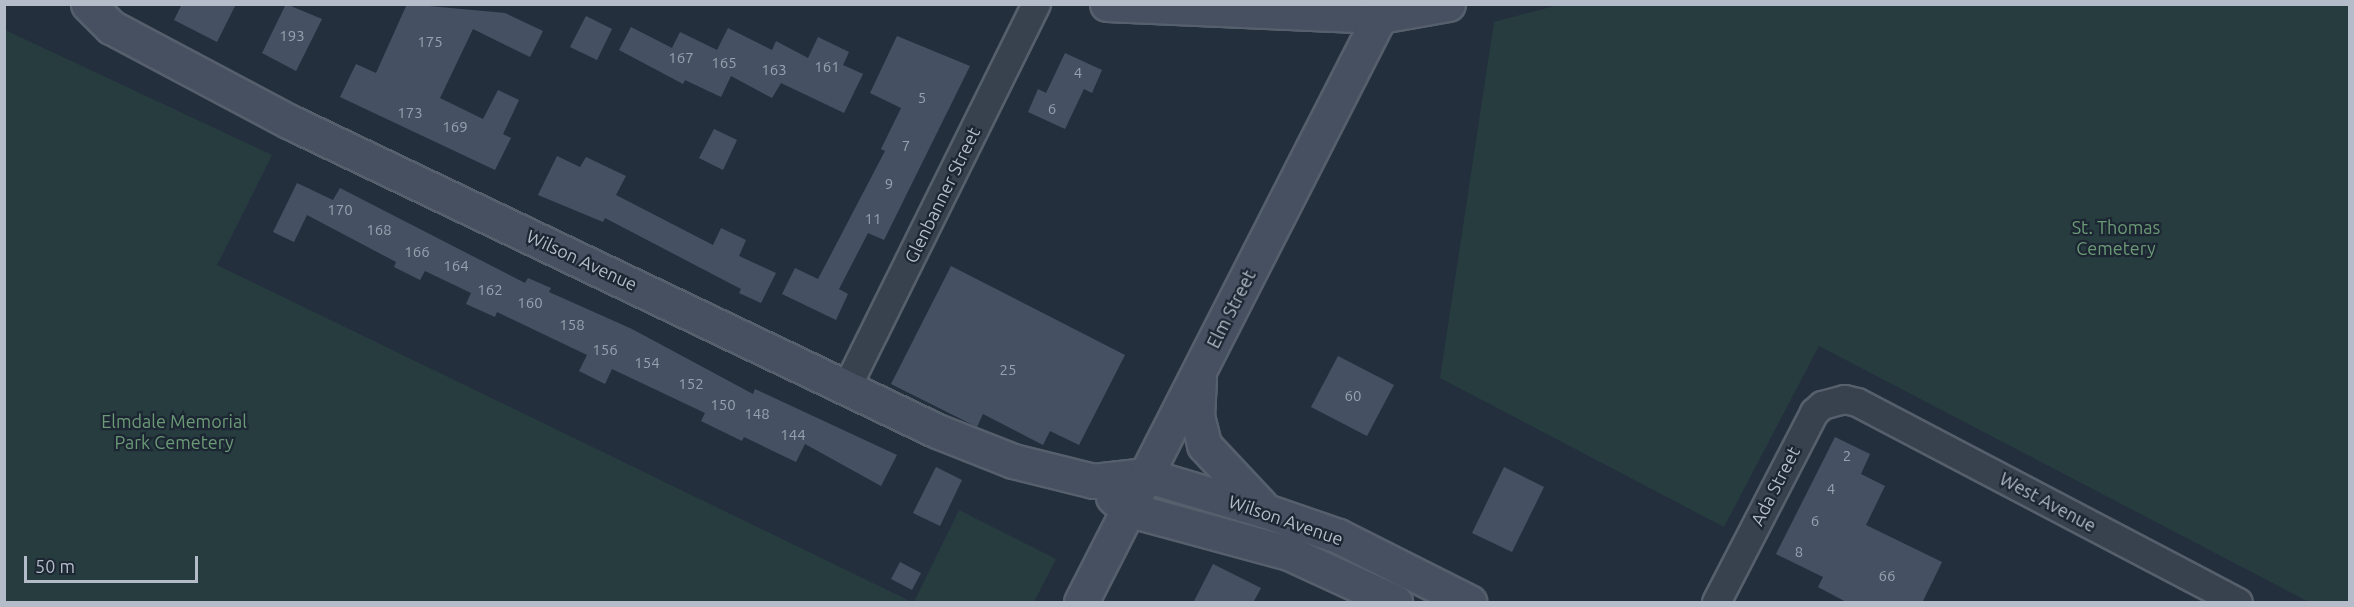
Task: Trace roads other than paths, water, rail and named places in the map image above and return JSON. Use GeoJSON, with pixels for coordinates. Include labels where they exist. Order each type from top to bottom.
{"type":"FeatureCollection","features":[{"type":"Feature","properties":{"kind":"street","name":"Wilson Avenue"},"geometry":{"type":"LineString","coordinates":[[88,4],[111,27],[291,122],[937,430],[1002,456],[1093,481],[1145,475],[1266,511],[1338,536],[1470,603]]}},
{"type":"Feature","properties":{"kind":"street","name":"Glenbanner Street"},"geometry":{"type":"LineString","coordinates":[[847,386],[1036,4]]}},
{"type":"Feature","properties":{"kind":"street"},"geometry":{"type":"LineString","coordinates":[[1107,4],[1380,16],[1448,4]]}},
{"type":"Feature","properties":{"kind":"street","name":"Elm Street"},"geometry":{"type":"LineString","coordinates":[[1081,603],[1380,16]]}},
{"type":"Feature","properties":{"kind":"street"},"geometry":{"type":"LineString","coordinates":[[1199,372],[1197,416],[1204,445],[1233,481],[1266,511]]}},
{"type":"Feature","properties":{"kind":"street","name":"Ada Street"},"geometry":{"type":"LineString","coordinates":[[1716,603],[1814,412],[1833,401],[1857,402]]}},
{"type":"Feature","properties":{"kind":"street","name":"West Avenue"},"geometry":{"type":"LineString","coordinates":[[1857,402],[2238,603]]}},
{"type":"Feature","properties":{"kind":"street","name":"Wilson Avenue"},"geometry":{"type":"LineString","coordinates":[[1093,481],[1127,509],[1289,553],[1395,603]]}},
{"type":"Feature","properties":{"kind":"park label","name":"St. Thomas Cemetery"},"geometry":{"type":"Point","coordinates":[2116,238]}},
{"type":"Feature","properties":{"kind":"park label","name":"Elmdale Memorial Park Cemetery"},"geometry":{"type":"Point","coordinates":[174,432]}}]}
